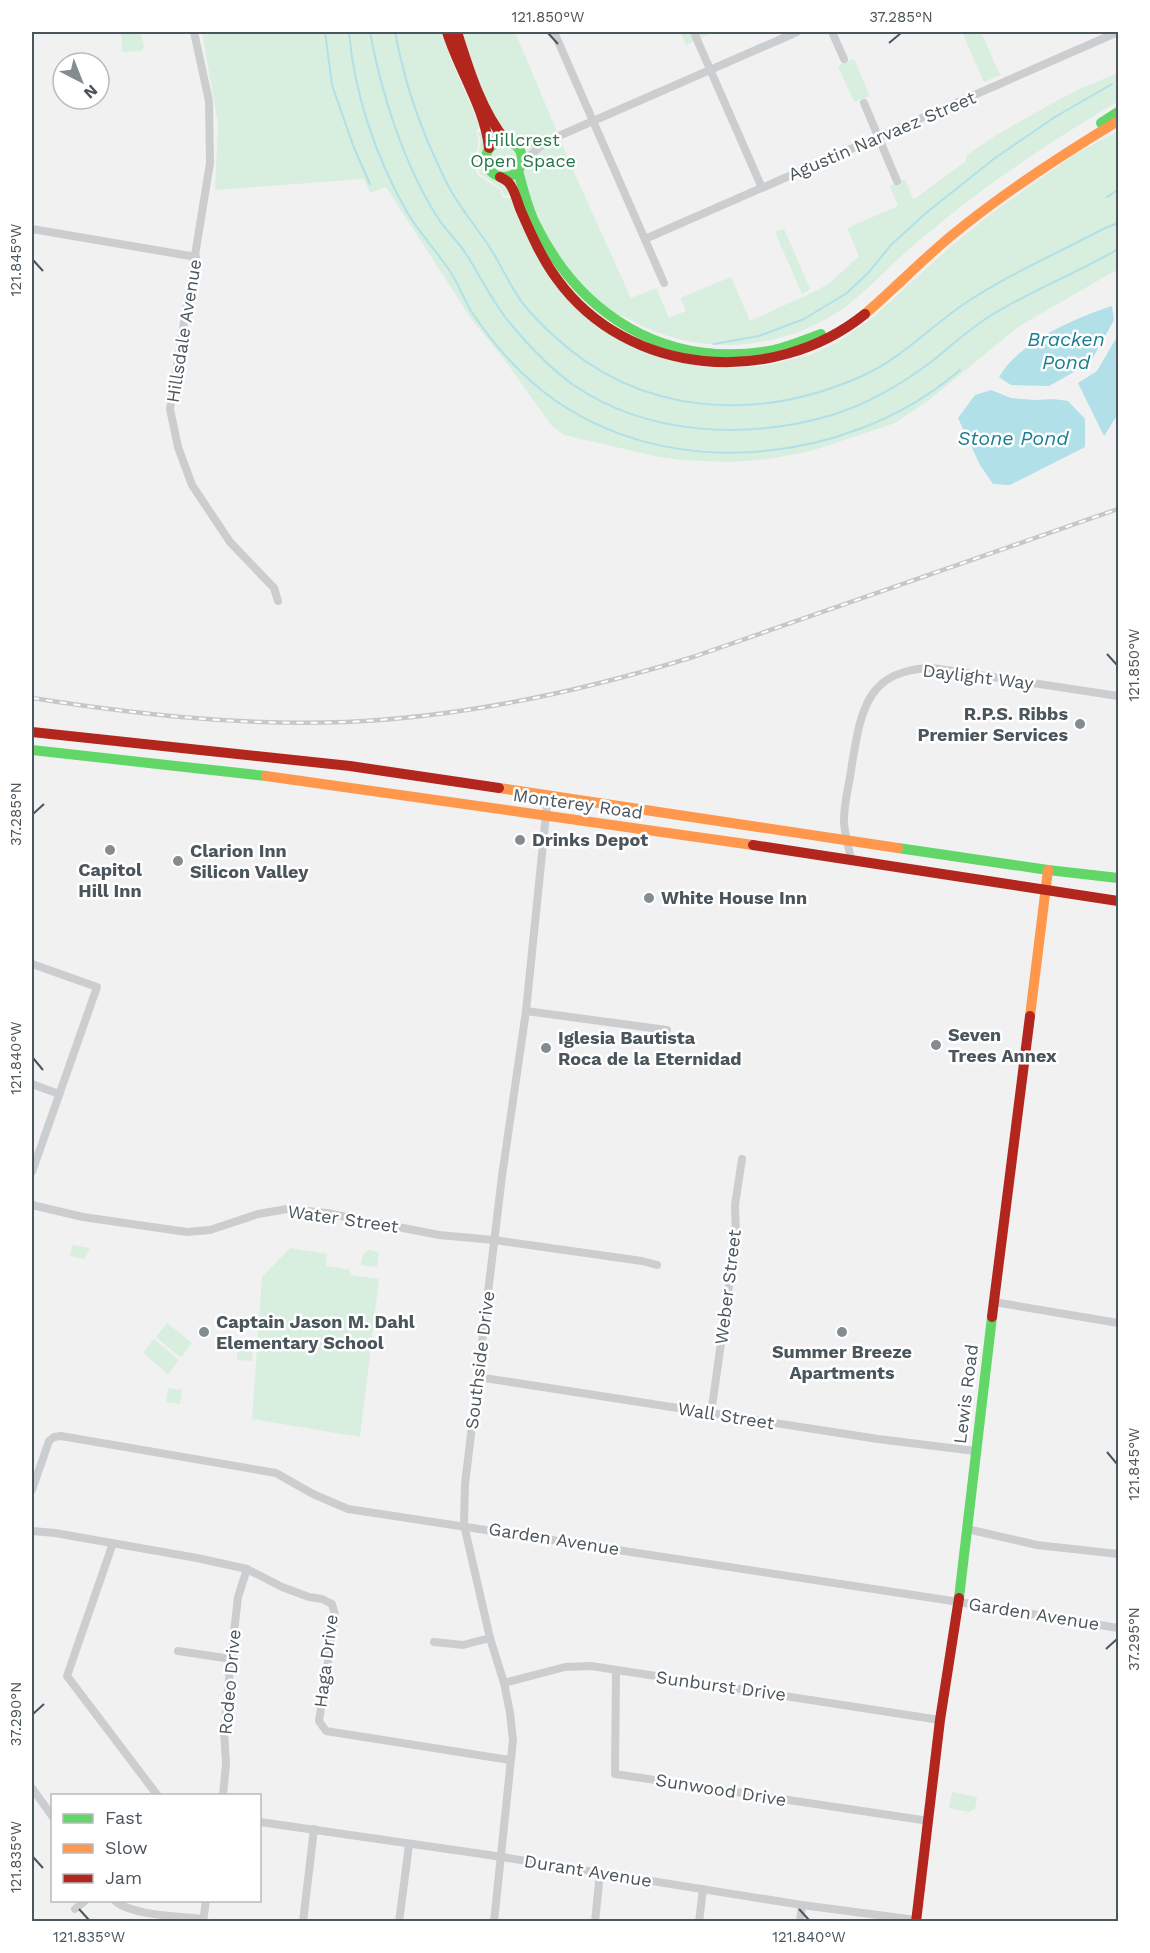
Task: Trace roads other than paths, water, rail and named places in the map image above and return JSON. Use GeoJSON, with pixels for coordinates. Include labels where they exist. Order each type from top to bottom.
{"type":"FeatureCollection","features":[{"type":"Feature","properties":{"kind":"street","name":"Hillsdale Avenue"},"geometry":{"type":"LineString","coordinates":[[194,32],[209,100],[210,163],[170,409],[178,447],[192,485],[230,542],[274,588],[278,601]]}},
{"type":"Feature","properties":{"kind":"street"},"geometry":{"type":"LineString","coordinates":[[447,32],[454,55],[487,129],[489,148],[486,165],[492,173],[507,182],[514,193],[537,246],[552,272],[574,299],[613,330],[653,350],[676,357],[731,363],[768,360],[811,347],[848,327],[865,314],[938,247],[988,207],[1056,159],[1119,121]]}},
{"type":"Feature","properties":{"kind":"street"},"geometry":{"type":"LineString","coordinates":[[457,32],[494,126],[520,152],[520,167],[528,207],[550,253],[570,282],[600,310],[636,334],[678,349],[713,355],[754,354],[794,345],[817,336],[842,322],[983,202],[1052,153],[1119,112]]}},
{"type":"Feature","properties":{"kind":"street"},"geometry":{"type":"LineString","coordinates":[[554,32],[664,283]]}},
{"type":"Feature","properties":{"kind":"street"},"geometry":{"type":"LineString","coordinates":[[500,177],[509,177],[545,142],[797,32]]}},
{"type":"Feature","properties":{"kind":"street"},"geometry":{"type":"LineString","coordinates":[[832,32],[844,59]]}},
{"type":"Feature","properties":{"kind":"street","name":"Agustin Narvaez Street"},"geometry":{"type":"LineString","coordinates":[[645,239],[879,138],[1113,33]]}},
{"type":"Feature","properties":{"kind":"street"},"geometry":{"type":"LineString","coordinates":[[695,34],[762,188]]}},
{"type":"Feature","properties":{"kind":"street"},"geometry":{"type":"LineString","coordinates":[[864,103],[897,182]]}},
{"type":"Feature","properties":{"kind":"street"},"geometry":{"type":"LineString","coordinates":[[489,148],[497,142],[545,142]]}},
{"type":"Feature","properties":{"kind":"street"},"geometry":{"type":"LineString","coordinates":[[32,229],[196,257]]}},
{"type":"Feature","properties":{"kind":"street","name":"Daylight Way"},"geometry":{"type":"LineString","coordinates":[[851,860],[844,823],[859,724],[863,708],[872,693],[884,681],[899,673],[915,669],[933,669],[1119,696]]}},
{"type":"Feature","properties":{"kind":"street","name":"Monterey Road"},"geometry":{"type":"LineString","coordinates":[[32,732],[350,766],[1048,870],[1119,878]]}},
{"type":"Feature","properties":{"kind":"street","name":"Monterey Road"},"geometry":{"type":"LineString","coordinates":[[32,750],[270,776],[1119,901]]}},
{"type":"Feature","properties":{"kind":"street"},"geometry":{"type":"LineString","coordinates":[[270,776],[272,758]]}},
{"type":"Feature","properties":{"kind":"street","name":"Southside Drive"},"geometry":{"type":"LineString","coordinates":[[494,1922],[513,1740],[504,1683],[490,1638],[464,1525],[465,1484],[494,1240],[526,1011],[548,795]]}},
{"type":"Feature","properties":{"kind":"street","name":"Lewis Road"},"geometry":{"type":"LineString","coordinates":[[916,1921],[940,1720],[959,1602],[975,1452],[1048,870]]}},
{"type":"Feature","properties":{"kind":"street"},"geometry":{"type":"LineString","coordinates":[[32,964],[98,987],[32,1172]]}},
{"type":"Feature","properties":{"kind":"street"},"geometry":{"type":"LineString","coordinates":[[526,1011],[667,1030]]}},
{"type":"Feature","properties":{"kind":"street"},"geometry":{"type":"LineString","coordinates":[[32,1084],[59,1094]]}},
{"type":"Feature","properties":{"kind":"street","name":"Weber Street"},"geometry":{"type":"LineString","coordinates":[[711,1414],[736,1236],[735,1205],[742,1159]]}},
{"type":"Feature","properties":{"kind":"street","name":"Water Street"},"geometry":{"type":"LineString","coordinates":[[32,1205],[83,1217],[187,1232],[210,1230],[258,1214],[287,1209],[327,1214],[439,1235],[494,1240],[657,1265]]}},
{"type":"Feature","properties":{"kind":"street"},"geometry":{"type":"LineString","coordinates":[[994,1302],[1119,1323]]}},
{"type":"Feature","properties":{"kind":"street","name":"Wall Street"},"geometry":{"type":"LineString","coordinates":[[478,1377],[711,1414],[975,1452]]}},
{"type":"Feature","properties":{"kind":"street","name":"Garden Avenue"},"geometry":{"type":"LineString","coordinates":[[32,1490],[49,1441],[61,1436],[276,1473],[313,1494],[348,1509],[464,1525],[1119,1628]]}},
{"type":"Feature","properties":{"kind":"street"},"geometry":{"type":"LineString","coordinates":[[967,1529],[1037,1545],[1119,1554]]}},
{"type":"Feature","properties":{"kind":"street","name":"Haga Drive"},"geometry":{"type":"LineString","coordinates":[[32,1531],[113,1543],[247,1569],[282,1587],[309,1597],[322,1599],[332,1604],[335,1615],[319,1721],[326,1731],[510,1760]]}},
{"type":"Feature","properties":{"kind":"street"},"geometry":{"type":"LineString","coordinates":[[113,1543],[67,1676],[156,1794]]}},
{"type":"Feature","properties":{"kind":"street","name":"Rodeo Drive"},"geometry":{"type":"LineString","coordinates":[[223,1794],[226,1764],[224,1731],[231,1659],[238,1597],[247,1569]]}},
{"type":"Feature","properties":{"kind":"street"},"geometry":{"type":"LineString","coordinates":[[434,1642],[463,1645],[490,1638]]}},
{"type":"Feature","properties":{"kind":"street"},"geometry":{"type":"LineString","coordinates":[[178,1651],[231,1659]]}},
{"type":"Feature","properties":{"kind":"street","name":"Sunburst Drive"},"geometry":{"type":"LineString","coordinates":[[504,1683],[565,1667],[591,1666],[940,1720]]}},
{"type":"Feature","properties":{"kind":"street","name":"Sunwood Drive"},"geometry":{"type":"LineString","coordinates":[[616,1670],[615,1774],[929,1821]]}},
{"type":"Feature","properties":{"kind":"street"},"geometry":{"type":"LineString","coordinates":[[33,1794],[51,1815]]}},
{"type":"Feature","properties":{"kind":"street","name":"Durant Avenue"},"geometry":{"type":"LineString","coordinates":[[261,1822],[916,1921]]}},
{"type":"Feature","properties":{"kind":"street"},"geometry":{"type":"LineString","coordinates":[[303,1922],[314,1829]]}},
{"type":"Feature","properties":{"kind":"street"},"geometry":{"type":"LineString","coordinates":[[399,1922],[409,1845]]}},
{"type":"Feature","properties":{"kind":"street"},"geometry":{"type":"LineString","coordinates":[[595,1922],[600,1874]]}},
{"type":"Feature","properties":{"kind":"street"},"geometry":{"type":"LineString","coordinates":[[699,1922],[703,1888]]}},
{"type":"Feature","properties":{"kind":"street"},"geometry":{"type":"LineString","coordinates":[[75,1909],[84,1902]]}},
{"type":"Feature","properties":{"kind":"street"},"geometry":{"type":"LineString","coordinates":[[116,1902],[134,1910],[203,1920],[206,1902]]}},
{"type":"Feature","properties":{"kind":"street"},"geometry":{"type":"LineString","coordinates":[[800,1922],[802,1905]]}},
{"type":"Feature","properties":{"kind":"water","name":"Bracken Pond"},"geometry":{"type":"Polygon","coordinates":[[[1112,306],[1114,320],[1090,363],[1049,386],[1011,385],[999,377],[1008,364],[1034,342],[1082,317],[1112,306]]]}},
{"type":"Feature","properties":{"kind":"water"},"geometry":{"type":"Polygon","coordinates":[[[1118,335],[1118,414],[1104,436],[1078,383],[1097,371],[1118,335]]]}},
{"type":"Feature","properties":{"kind":"water","name":"Stone Pond"},"geometry":{"type":"Polygon","coordinates":[[[991,390],[1011,398],[1068,401],[1085,419],[1085,447],[1010,485],[993,484],[980,465],[958,418],[975,395],[991,390]]]}},
{"type":"Feature","properties":{"kind":"waterway"},"geometry":{"type":"LineString","coordinates":[[325,32],[332,85],[354,148],[370,184]]}},
{"type":"Feature","properties":{"kind":"waterway"},"geometry":{"type":"LineString","coordinates":[[349,32],[356,78],[368,125],[386,170],[407,212],[451,272],[473,314],[486,333],[533,383],[581,416],[633,438],[690,450],[748,452],[805,445],[861,428],[913,403],[960,370]]}},
{"type":"Feature","properties":{"kind":"waterway"},"geometry":{"type":"LineString","coordinates":[[370,32],[387,104],[404,152],[438,218],[463,249],[498,307],[531,347],[563,377],[601,401],[632,414],[665,423],[732,430],[800,423],[832,415],[896,386],[987,318],[1019,299],[1118,249]]}},
{"type":"Feature","properties":{"kind":"waterway"},"geometry":{"type":"LineString","coordinates":[[395,32],[406,80],[416,110],[444,178],[524,305],[554,336],[588,363],[624,383],[662,396],[701,404],[741,405],[782,401],[822,391],[862,376],[890,361],[951,313],[981,293],[1118,223]]}},
{"type":"Feature","properties":{"kind":"waterway"},"geometry":{"type":"LineString","coordinates":[[714,344],[759,336],[804,319],[847,293],[869,272],[891,245],[926,213],[995,158],[1055,117],[1112,84]]}},
{"type":"Feature","properties":{"kind":"waterway"},"geometry":{"type":"LineString","coordinates":[[1107,197],[1118,190]]}},
{"type":"Feature","properties":{"kind":"railway"},"geometry":{"type":"LineString","coordinates":[[32,698],[187,718],[305,723],[434,715],[521,701],[564,692],[693,657],[1118,509]]}},
{"type":"Feature","properties":{"kind":"place","name":"R.P.S. Ribbs Premier Services"},"geometry":{"type":"Point","coordinates":[1080,724]}},
{"type":"Feature","properties":{"kind":"place","name":"Drinks Depot"},"geometry":{"type":"Point","coordinates":[520,840]}},
{"type":"Feature","properties":{"kind":"place","name":"Capitol Hill Inn"},"geometry":{"type":"Point","coordinates":[110,850]}},
{"type":"Feature","properties":{"kind":"place","name":"Clarion Inn Silicon Valley"},"geometry":{"type":"Point","coordinates":[178,861]}},
{"type":"Feature","properties":{"kind":"place","name":"White House Inn"},"geometry":{"type":"Point","coordinates":[649,898]}},
{"type":"Feature","properties":{"kind":"place","name":"Seven Trees Annex"},"geometry":{"type":"Point","coordinates":[936,1045]}},
{"type":"Feature","properties":{"kind":"place","name":"Iglesia Bautista Roca de la Eternidad"},"geometry":{"type":"Point","coordinates":[546,1048]}},
{"type":"Feature","properties":{"kind":"place","name":"Captain Jason M. Dahl Elementary School"},"geometry":{"type":"Point","coordinates":[204,1332]}},
{"type":"Feature","properties":{"kind":"place","name":"Summer Breeze Apartments"},"geometry":{"type":"Point","coordinates":[842,1332]}},
{"type":"Feature","properties":{"kind":"park label","name":"Hillcrest Open Space"},"geometry":{"type":"Point","coordinates":[523,150]}}]}
